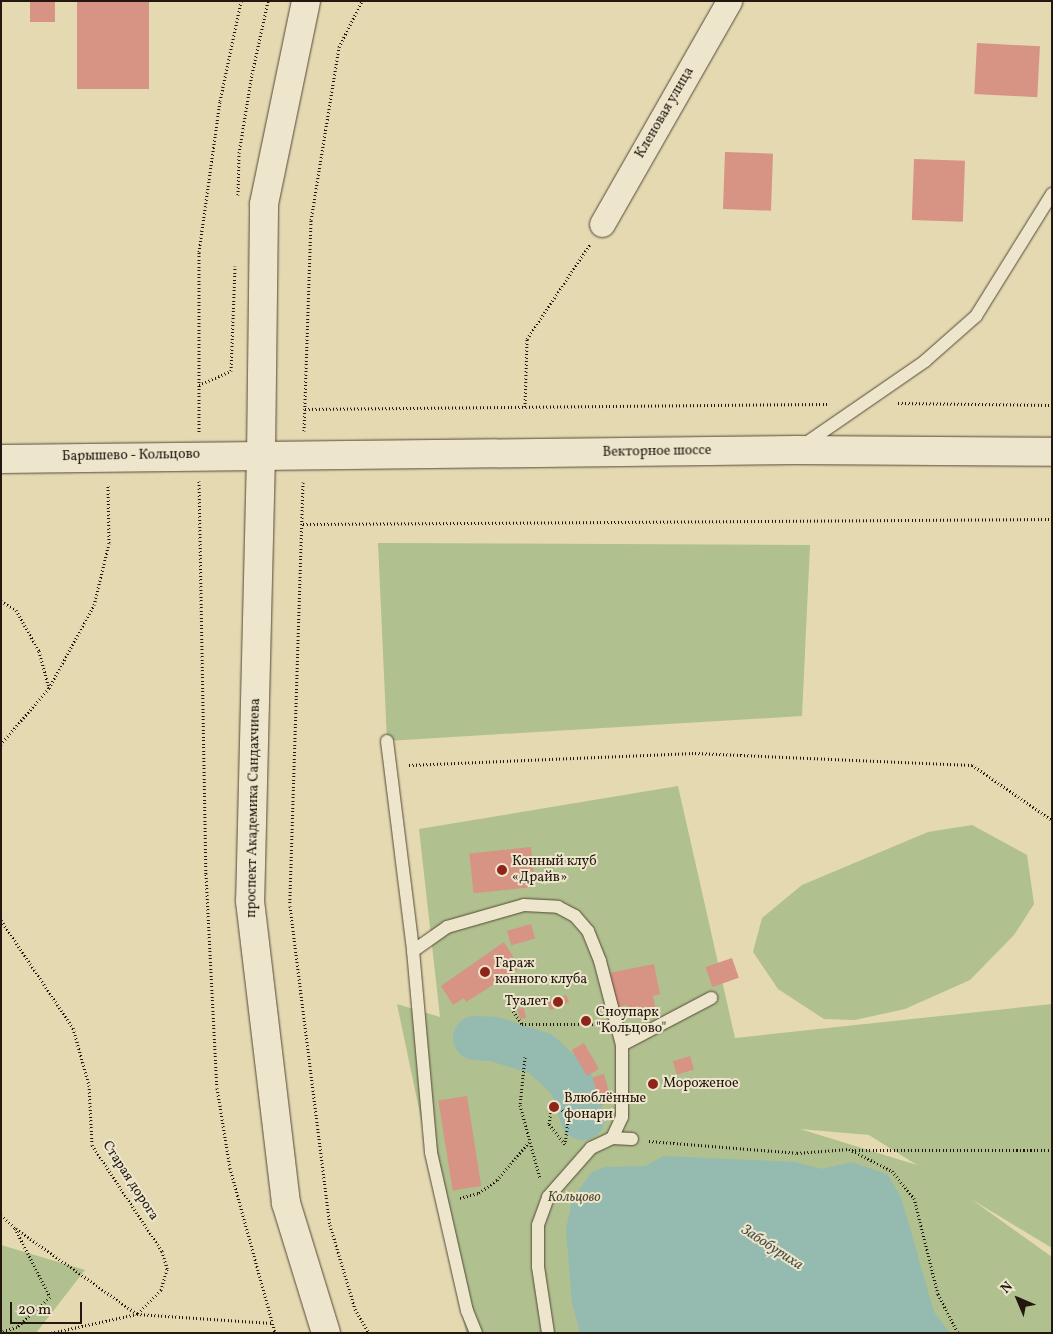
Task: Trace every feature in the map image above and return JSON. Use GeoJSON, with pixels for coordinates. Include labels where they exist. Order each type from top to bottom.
{"type":"FeatureCollection","features":[{"type":"Feature","properties":{"kind":"main road","name":"проспект Академика Сандахчиева"},"geometry":{"type":"LineString","coordinates":[[306,1],[264,204],[261,456],[250,901],[286,1203],[326,1333]]}},
{"type":"Feature","properties":{"kind":"main road","name":"Векторное шоссе"},"geometry":{"type":"LineString","coordinates":[[261,456],[796,450],[1052,452]]}},
{"type":"Feature","properties":{"kind":"main road","name":"Барышево - Кольцово"},"geometry":{"type":"LineString","coordinates":[[1,460],[198,455],[261,456]]}},
{"type":"Feature","properties":{"kind":"street","name":"Кленовая улица"},"geometry":{"type":"LineString","coordinates":[[602,224],[729,1]]}},
{"type":"Feature","properties":{"kind":"lane"},"geometry":{"type":"LineString","coordinates":[[796,450],[926,361],[976,316],[1052,194]]}},
{"type":"Feature","properties":{"kind":"lane"},"geometry":{"type":"LineString","coordinates":[[387,741],[413,951],[431,1152],[467,1311],[476,1333]]}},
{"type":"Feature","properties":{"kind":"lane"},"geometry":{"type":"LineString","coordinates":[[413,951],[447,927],[475,916],[524,905],[558,906],[575,916],[588,931],[600,961],[622,1045],[622,1118],[612,1138]]}},
{"type":"Feature","properties":{"kind":"lane"},"geometry":{"type":"LineString","coordinates":[[622,1045],[712,998]]}},
{"type":"Feature","properties":{"kind":"lane"},"geometry":{"type":"LineString","coordinates":[[548,1333],[538,1267],[538,1225],[548,1197],[591,1148],[612,1138],[632,1139]]}},
{"type":"Feature","properties":{"kind":"path"},"geometry":{"type":"LineString","coordinates":[[241,1],[220,101],[199,252],[198,455],[206,874],[217,1088],[230,1168],[275,1333]]}},
{"type":"Feature","properties":{"kind":"path"},"geometry":{"type":"LineString","coordinates":[[362,1],[340,47],[311,220],[290,906],[330,1224],[355,1309],[369,1333]]}},
{"type":"Feature","properties":{"kind":"path"},"geometry":{"type":"LineString","coordinates":[[525,407],[527,339],[602,224]]}},
{"type":"Feature","properties":{"kind":"path"},"geometry":{"type":"LineString","coordinates":[[305,410],[862,403],[1052,405]]}},
{"type":"Feature","properties":{"kind":"path"},"geometry":{"type":"LineString","coordinates":[[1,744],[49,688],[94,605],[108,543],[106,457]]}},
{"type":"Feature","properties":{"kind":"path"},"geometry":{"type":"LineString","coordinates":[[303,524],[1052,519]]}},
{"type":"Feature","properties":{"kind":"path"},"geometry":{"type":"LineString","coordinates":[[1,601],[16,610],[39,652],[49,688]]}},
{"type":"Feature","properties":{"kind":"path"},"geometry":{"type":"LineString","coordinates":[[390,766],[695,753],[972,765],[1052,820]]}},
{"type":"Feature","properties":{"kind":"path","name":"Старая дорога"},"geometry":{"type":"LineString","coordinates":[[1,920],[74,1028],[89,1085],[92,1145],[162,1251],[167,1269],[161,1290],[137,1314]]}},
{"type":"Feature","properties":{"kind":"path"},"geometry":{"type":"LineString","coordinates":[[513,1011],[522,1024],[590,1023],[618,1030]]}},
{"type":"Feature","properties":{"kind":"path"},"geometry":{"type":"LineString","coordinates":[[525,1057],[520,1105],[548,1197]]}},
{"type":"Feature","properties":{"kind":"path"},"geometry":{"type":"LineString","coordinates":[[559,1108],[567,1113],[565,1144],[549,1124],[551,1112],[559,1108]]}},
{"type":"Feature","properties":{"kind":"path"},"geometry":{"type":"LineString","coordinates":[[632,1139],[797,1153],[849,1150],[1052,1150]]}},
{"type":"Feature","properties":{"kind":"path"},"geometry":{"type":"LineString","coordinates":[[442,1202],[483,1190],[502,1175],[530,1141]]}},
{"type":"Feature","properties":{"kind":"path"},"geometry":{"type":"LineString","coordinates":[[849,1150],[892,1171],[906,1183],[914,1198],[938,1294],[958,1333]]}},
{"type":"Feature","properties":{"kind":"path"},"geometry":{"type":"LineString","coordinates":[[1,1215],[15,1228],[137,1314]]}},
{"type":"Feature","properties":{"kind":"path"},"geometry":{"type":"LineString","coordinates":[[1,1332],[17,1327],[50,1297],[15,1228]]}},
{"type":"Feature","properties":{"kind":"path"},"geometry":{"type":"LineString","coordinates":[[51,1333],[137,1314],[272,1323]]}},
{"type":"Feature","properties":{"kind":"green space"},"geometry":{"type":"Polygon","coordinates":[[[378,543],[810,545],[802,716],[387,741],[378,543]]]}},
{"type":"Feature","properties":{"kind":"green space","name":"Кольцово"},"geometry":{"type":"Polygon","coordinates":[[[678,786],[735,1038],[1052,1004],[1052,1248],[971,1199],[1052,1257],[1052,1333],[466,1333],[397,1004],[440,1017],[419,829],[678,786]],[[800,1129],[917,1165],[869,1135],[800,1129]]]}},
{"type":"Feature","properties":{"kind":"green space"},"geometry":{"type":"Polygon","coordinates":[[[972,825],[1027,855],[1034,904],[1014,935],[970,980],[905,1009],[855,1020],[824,1019],[778,989],[753,952],[762,918],[802,885],[928,832],[972,825]]]}},
{"type":"Feature","properties":{"kind":"green space"},"geometry":{"type":"Polygon","coordinates":[[[1,1245],[85,1270],[36,1333],[1,1333],[1,1245]]]}},
{"type":"Feature","properties":{"kind":"water"},"geometry":{"type":"Polygon","coordinates":[[[664,1156],[794,1162],[822,1169],[851,1162],[887,1174],[901,1197],[934,1312],[950,1333],[580,1333],[572,1303],[566,1229],[573,1197],[592,1172],[605,1167],[645,1166],[664,1156]]]}},
{"type":"Feature","properties":{"kind":"building"},"geometry":{"type":"Polygon","coordinates":[[[30,1],[55,1],[55,22],[30,22],[30,1]]]}},
{"type":"Feature","properties":{"kind":"building"},"geometry":{"type":"Polygon","coordinates":[[[77,1],[149,1],[149,89],[77,89],[77,1]]]}},
{"type":"Feature","properties":{"kind":"building"},"geometry":{"type":"Polygon","coordinates":[[[977,43],[1040,46],[1037,97],[974,94],[977,43]]]}},
{"type":"Feature","properties":{"kind":"building"},"geometry":{"type":"Polygon","coordinates":[[[725,152],[773,154],[771,211],[723,209],[725,152]]]}},
{"type":"Feature","properties":{"kind":"building"},"geometry":{"type":"Polygon","coordinates":[[[914,159],[965,161],[963,222],[912,220],[914,159]]]}},
{"type":"Feature","properties":{"kind":"building","name":"Конный клуб «Драйв»"},"geometry":{"type":"Polygon","coordinates":[[[531,847],[535,887],[474,893],[469,853],[531,847]]]}},
{"type":"Feature","properties":{"kind":"building"},"geometry":{"type":"Polygon","coordinates":[[[531,924],[535,938],[511,945],[507,931],[531,924]]]}},
{"type":"Feature","properties":{"kind":"building","name":"Гараж конного клуба"},"geometry":{"type":"Polygon","coordinates":[[[504,942],[520,968],[466,1002],[464,998],[453,1005],[441,986],[504,942]]]}},
{"type":"Feature","properties":{"kind":"building"},"geometry":{"type":"Polygon","coordinates":[[[732,958],[739,978],[712,987],[706,967],[732,958]]]}},
{"type":"Feature","properties":{"kind":"building"},"geometry":{"type":"Polygon","coordinates":[[[654,964],[660,994],[653,996],[656,1012],[629,1017],[627,1005],[616,1008],[609,973],[654,964]]]}},
{"type":"Feature","properties":{"kind":"building","name":"Туалет"},"geometry":{"type":"Polygon","coordinates":[[[566,995],[569,1002],[551,1010],[548,1003],[566,995]]]}},
{"type":"Feature","properties":{"kind":"building","name":"Туалет"},"geometry":{"type":"Polygon","coordinates":[[[524,1008],[526,1018],[520,1019],[517,1009],[524,1008]]]}},
{"type":"Feature","properties":{"kind":"building"},"geometry":{"type":"Polygon","coordinates":[[[584,1043],[599,1069],[587,1076],[572,1050],[584,1043]]]}},
{"type":"Feature","properties":{"kind":"building"},"geometry":{"type":"Polygon","coordinates":[[[690,1056],[694,1069],[677,1075],[673,1061],[690,1056]]]}},
{"type":"Feature","properties":{"kind":"building"},"geometry":{"type":"Polygon","coordinates":[[[604,1074],[612,1102],[600,1105],[592,1077],[604,1074]]]}},
{"type":"Feature","properties":{"kind":"building","name":"Мороженое"},"geometry":{"type":"Polygon","coordinates":[[[648,1079],[657,1079],[657,1089],[648,1089],[648,1079]]]}},
{"type":"Feature","properties":{"kind":"building"},"geometry":{"type":"Polygon","coordinates":[[[467,1096],[481,1186],[453,1190],[438,1101],[467,1096]]]}},
{"type":"Feature","properties":{"kind":"waterway","name":"Забобуриха"},"geometry":{"type":"LineString","coordinates":[[475,1038],[494,1039],[541,1054],[571,1082],[583,1118]]}},
{"type":"Feature","properties":{"kind":"place","name":"Конный клуб «Драйв»"},"geometry":{"type":"Point","coordinates":[502,870]}},
{"type":"Feature","properties":{"kind":"place","name":"Гараж конного клуба"},"geometry":{"type":"Point","coordinates":[485,972]}},
{"type":"Feature","properties":{"kind":"place","name":"Туалет"},"geometry":{"type":"Point","coordinates":[558,1002]}},
{"type":"Feature","properties":{"kind":"place","name":"Сноупарк \"Кольцово\""},"geometry":{"type":"Point","coordinates":[586,1021]}},
{"type":"Feature","properties":{"kind":"place","name":"Мороженое"},"geometry":{"type":"Point","coordinates":[653,1084]}},
{"type":"Feature","properties":{"kind":"place","name":"Влюблённые фонари"},"geometry":{"type":"Point","coordinates":[554,1107]}}]}
